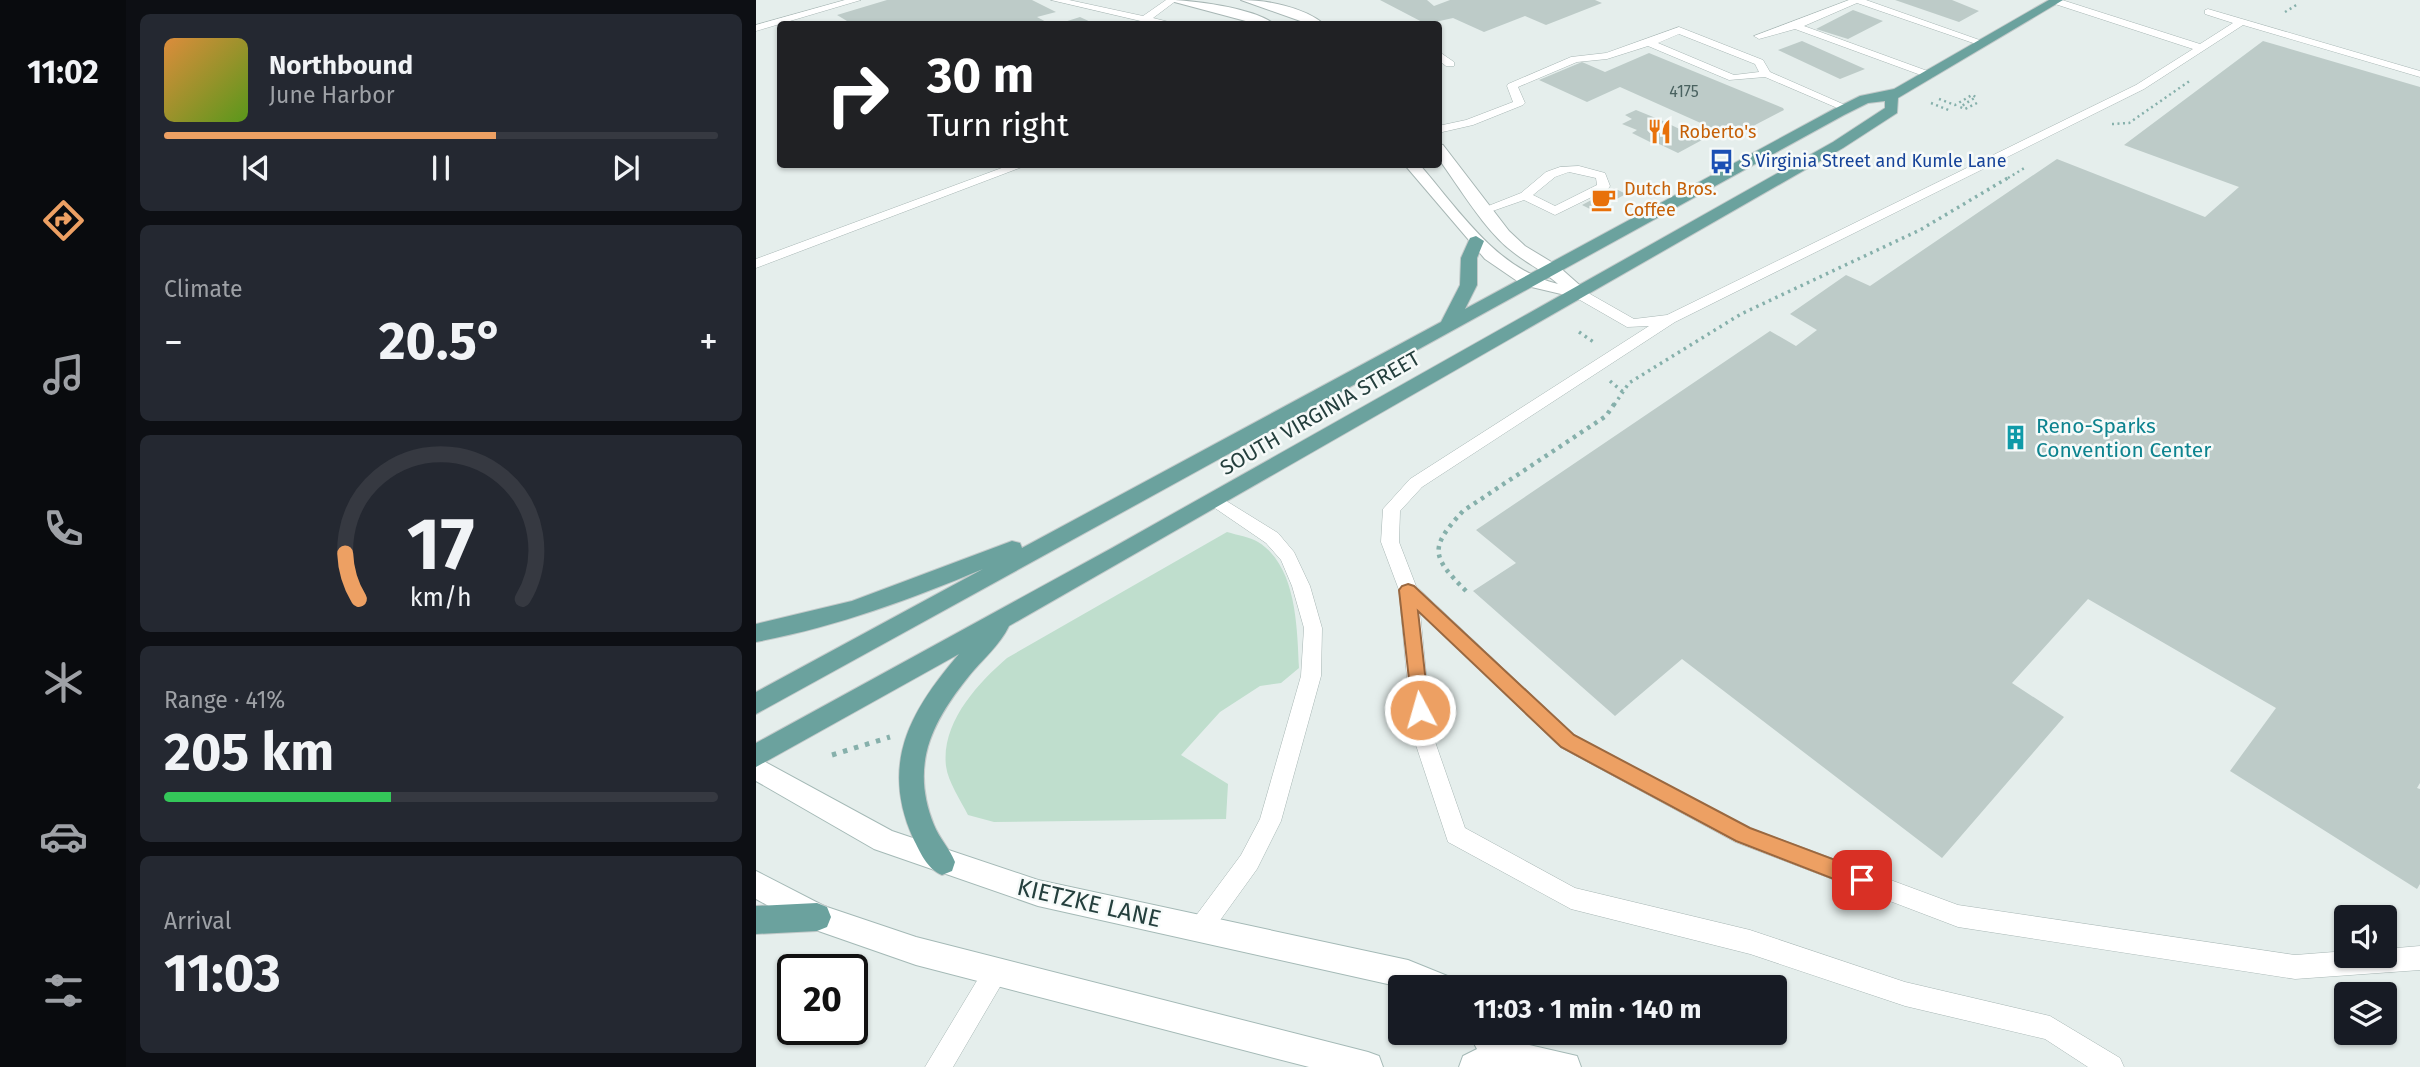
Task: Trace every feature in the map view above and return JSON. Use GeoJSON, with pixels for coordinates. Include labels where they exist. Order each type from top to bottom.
{"type":"FeatureCollection","features":[{"type":"Feature","properties":{"kind":"main road","name":"SOUTH VIRGINIA STREET"},"geometry":{"type":"LineString","coordinates":[[756,704],[1846,108],[1865,99],[1891,96],[2056,0]]}},
{"type":"Feature","properties":{"kind":"main road","name":"SOUTH VIRGINIA STREET"},"geometry":{"type":"LineString","coordinates":[[756,756],[1215,500],[1856,134],[1892,110],[1891,96]]}},
{"type":"Feature","properties":{"kind":"main road"},"geometry":{"type":"LineString","coordinates":[[1447,327],[1470,281],[1473,270],[1469,258],[1470,250],[1476,242]]}},
{"type":"Feature","properties":{"kind":"main road"},"geometry":{"type":"LineString","coordinates":[[756,634],[876,604],[1108,510]]}},
{"type":"Feature","properties":{"kind":"main road"},"geometry":{"type":"LineString","coordinates":[[942,862],[922,828],[912,792],[911,761],[923,725],[943,694],[1007,615]]}},
{"type":"Feature","properties":{"kind":"main road"},"geometry":{"type":"LineString","coordinates":[[756,920],[817,917]]}},
{"type":"Feature","properties":{"kind":"street"},"geometry":{"type":"LineString","coordinates":[[1173,0],[1223,10],[1258,21]]}},
{"type":"Feature","properties":{"kind":"street"},"geometry":{"type":"LineString","coordinates":[[1247,0],[1275,7],[1310,21]]}},
{"type":"Feature","properties":{"kind":"street"},"geometry":{"type":"LineString","coordinates":[[1442,153],[1484,210],[1519,249],[1552,269],[1578,293]]}},
{"type":"Feature","properties":{"kind":"street"},"geometry":{"type":"LineString","coordinates":[[1415,168],[1476,242],[1491,256],[1530,282],[1578,293]]}},
{"type":"Feature","properties":{"kind":"street","name":"KIETZKE LANE"},"geometry":{"type":"LineString","coordinates":[[756,768],[883,840],[1038,893],[1410,975]]}},
{"type":"Feature","properties":{"kind":"street"},"geometry":{"type":"LineString","coordinates":[[756,884],[817,917],[916,951],[1368,1067]]}},
{"type":"Feature","properties":{"kind":"street"},"geometry":{"type":"LineString","coordinates":[[1485,1051],[1566,1067]]}},
{"type":"Feature","properties":{"kind":"lane"},"geometry":{"type":"LineString","coordinates":[[798,21],[856,0]]}},
{"type":"Feature","properties":{"kind":"lane"},"geometry":{"type":"LineString","coordinates":[[1056,0],[1156,21]]}},
{"type":"Feature","properties":{"kind":"lane"},"geometry":{"type":"LineString","coordinates":[[1145,19],[1173,0]]}},
{"type":"Feature","properties":{"kind":"lane"},"geometry":{"type":"LineString","coordinates":[[1759,36],[1795,26],[1857,0],[1983,43]]}},
{"type":"Feature","properties":{"kind":"lane"},"geometry":{"type":"LineString","coordinates":[[2056,0],[2201,48]]}},
{"type":"Feature","properties":{"kind":"lane"},"geometry":{"type":"LineString","coordinates":[[2207,12],[2420,74]]}},
{"type":"Feature","properties":{"kind":"lane"},"geometry":{"type":"LineString","coordinates":[[2111,1067],[2050,1028],[1905,994],[1750,942],[1571,898],[1456,835],[1422,733],[1408,590],[1390,541],[1392,509],[1416,483],[1670,320],[2140,88],[2241,22]]}},
{"type":"Feature","properties":{"kind":"lane"},"geometry":{"type":"LineString","coordinates":[[756,29],[777,25]]}},
{"type":"Feature","properties":{"kind":"lane"},"geometry":{"type":"LineString","coordinates":[[1795,26],[1929,75]]}},
{"type":"Feature","properties":{"kind":"lane"},"geometry":{"type":"LineString","coordinates":[[1442,129],[1469,123],[1518,103],[1512,86],[1575,59],[1607,56],[1679,30],[1759,62],[1766,74]]}},
{"type":"Feature","properties":{"kind":"lane"},"geometry":{"type":"LineString","coordinates":[[1649,43],[1733,78],[1766,74],[1846,108]]}},
{"type":"Feature","properties":{"kind":"lane"},"geometry":{"type":"LineString","coordinates":[[1442,57],[1450,64]]}},
{"type":"Feature","properties":{"kind":"lane"},"geometry":{"type":"LineString","coordinates":[[1484,210],[1525,196],[1543,179],[1568,167],[1585,168],[1601,176],[1604,186],[1555,211],[1525,196]]}},
{"type":"Feature","properties":{"kind":"lane"},"geometry":{"type":"LineString","coordinates":[[756,264],[1009,168]]}},
{"type":"Feature","properties":{"kind":"lane"},"geometry":{"type":"LineString","coordinates":[[1578,293],[1632,324],[1670,320]]}},
{"type":"Feature","properties":{"kind":"lane"},"geometry":{"type":"LineString","coordinates":[[1200,929],[1249,862],[1270,821],[1311,676],[1313,628],[1289,557],[1272,538],[1215,500]]}},
{"type":"Feature","properties":{"kind":"lane"},"geometry":{"type":"LineString","coordinates":[[1408,590],[1567,741],[1743,835],[1958,916],[2295,967],[2420,958]]}},
{"type":"Feature","properties":{"kind":"lane"},"geometry":{"type":"LineString","coordinates":[[938,1067],[996,973]]}},
{"type":"Feature","properties":{"kind":"path"},"geometry":{"type":"LineString","coordinates":[[2285,12],[2298,4]]}},
{"type":"Feature","properties":{"kind":"path"},"geometry":{"type":"LineString","coordinates":[[2106,124],[2129,123],[2194,78]]}},
{"type":"Feature","properties":{"kind":"path"},"geometry":{"type":"LineString","coordinates":[[1939,99],[1955,105],[1972,95],[1976,97],[1960,107],[1965,109],[1977,103]]}},
{"type":"Feature","properties":{"kind":"path"},"geometry":{"type":"LineString","coordinates":[[1931,103],[1951,111]]}},
{"type":"Feature","properties":{"kind":"path"},"geometry":{"type":"LineString","coordinates":[[1466,591],[1438,563],[1436,550],[1446,528],[1463,511],[1606,416],[1629,383],[1741,314],[1920,230],[2034,163]]}},
{"type":"Feature","properties":{"kind":"path"},"geometry":{"type":"LineString","coordinates":[[1607,378],[1623,391]]}},
{"type":"Feature","properties":{"kind":"path"},"geometry":{"type":"LineString","coordinates":[[832,755],[892,737]]}},
{"type":"Feature","properties":{"kind":"green space"},"geometry":{"type":"Polygon","coordinates":[[[1227,532],[1258,542],[1281,566],[1292,599],[1299,668],[1281,683],[1260,686],[1220,712],[1181,755],[1228,784],[1226,819],[994,822],[968,815],[949,778],[946,750],[955,720],[973,692],[1007,658],[1227,532]]]}},
{"type":"Feature","properties":{"kind":"building"},"geometry":{"type":"Polygon","coordinates":[[[887,0],[1032,0],[1056,12],[1037,17],[1044,21],[847,21],[837,15],[887,0]]]}},
{"type":"Feature","properties":{"kind":"building"},"geometry":{"type":"Polygon","coordinates":[[[1380,0],[1427,0],[1434,6],[1450,0],[1595,0],[1602,3],[1546,25],[1525,16],[1484,32],[1453,18],[1420,21],[1380,0]]]}},
{"type":"Feature","properties":{"kind":"building"},"geometry":{"type":"Polygon","coordinates":[[[1895,0],[1952,0],[1979,11],[1959,22],[1895,0]]]}},
{"type":"Feature","properties":{"kind":"building"},"geometry":{"type":"Polygon","coordinates":[[[1853,10],[1883,21],[1848,39],[1816,29],[1853,10]]]}},
{"type":"Feature","properties":{"kind":"building"},"geometry":{"type":"Polygon","coordinates":[[[1080,17],[1089,21],[1067,21],[1080,17]]]}},
{"type":"Feature","properties":{"kind":"building"},"geometry":{"type":"Polygon","coordinates":[[[1802,41],[1865,69],[1840,79],[1778,50],[1802,41]]]}},
{"type":"Feature","properties":{"kind":"building","name":"Reno-Sparks Convention Center"},"geometry":{"type":"Polygon","coordinates":[[[2263,41],[2420,87],[2420,783],[2417,788],[2420,789],[2420,884],[2417,889],[2230,771],[2276,708],[2088,599],[2012,683],[2064,717],[1942,858],[1682,659],[1615,716],[1473,591],[1516,563],[1476,530],[1770,331],[1796,346],[1817,330],[1790,314],[1846,275],[1870,286],[2057,159],[2205,217],[2239,187],[2124,145],[2263,41]]]}},
{"type":"Feature","properties":{"kind":"building"},"geometry":{"type":"Polygon","coordinates":[[[1649,53],[1784,110],[1732,137],[1620,87],[1587,102],[1539,80],[1582,62],[1605,72],[1649,53]]]}},
{"type":"Feature","properties":{"kind":"building","name":"Roberto's"},"geometry":{"type":"Polygon","coordinates":[[[1636,110],[1702,140],[1678,153],[1654,144],[1632,133],[1637,130],[1622,124],[1632,119],[1625,115],[1636,110]]]}},
{"type":"Feature","properties":{"kind":"building","name":"Dutch Bros. Coffee"},"geometry":{"type":"Polygon","coordinates":[[[1614,188],[1626,194],[1594,211],[1582,205],[1614,188]]]}},
{"type":"Feature","properties":{"kind":"place","name":"Roberto's"},"geometry":{"type":"Point","coordinates":[1659,132]}},
{"type":"Feature","properties":{"kind":"place","name":"S Virginia Street and Kumle Lane"},"geometry":{"type":"Point","coordinates":[1721,161]}},
{"type":"Feature","properties":{"kind":"place","name":"Dutch Bros. Coffee"},"geometry":{"type":"Point","coordinates":[1604,199]}},
{"type":"Feature","properties":{"kind":"place","name":"Reno-Sparks Convention Center"},"geometry":{"type":"Point","coordinates":[2016,438]}},
{"type":"Feature","properties":{"kind":"route"},"geometry":{"type":"LineString","coordinates":[[1420,710],[1408,590],[1567,741],[1743,835],[1862,880]]}}]}
